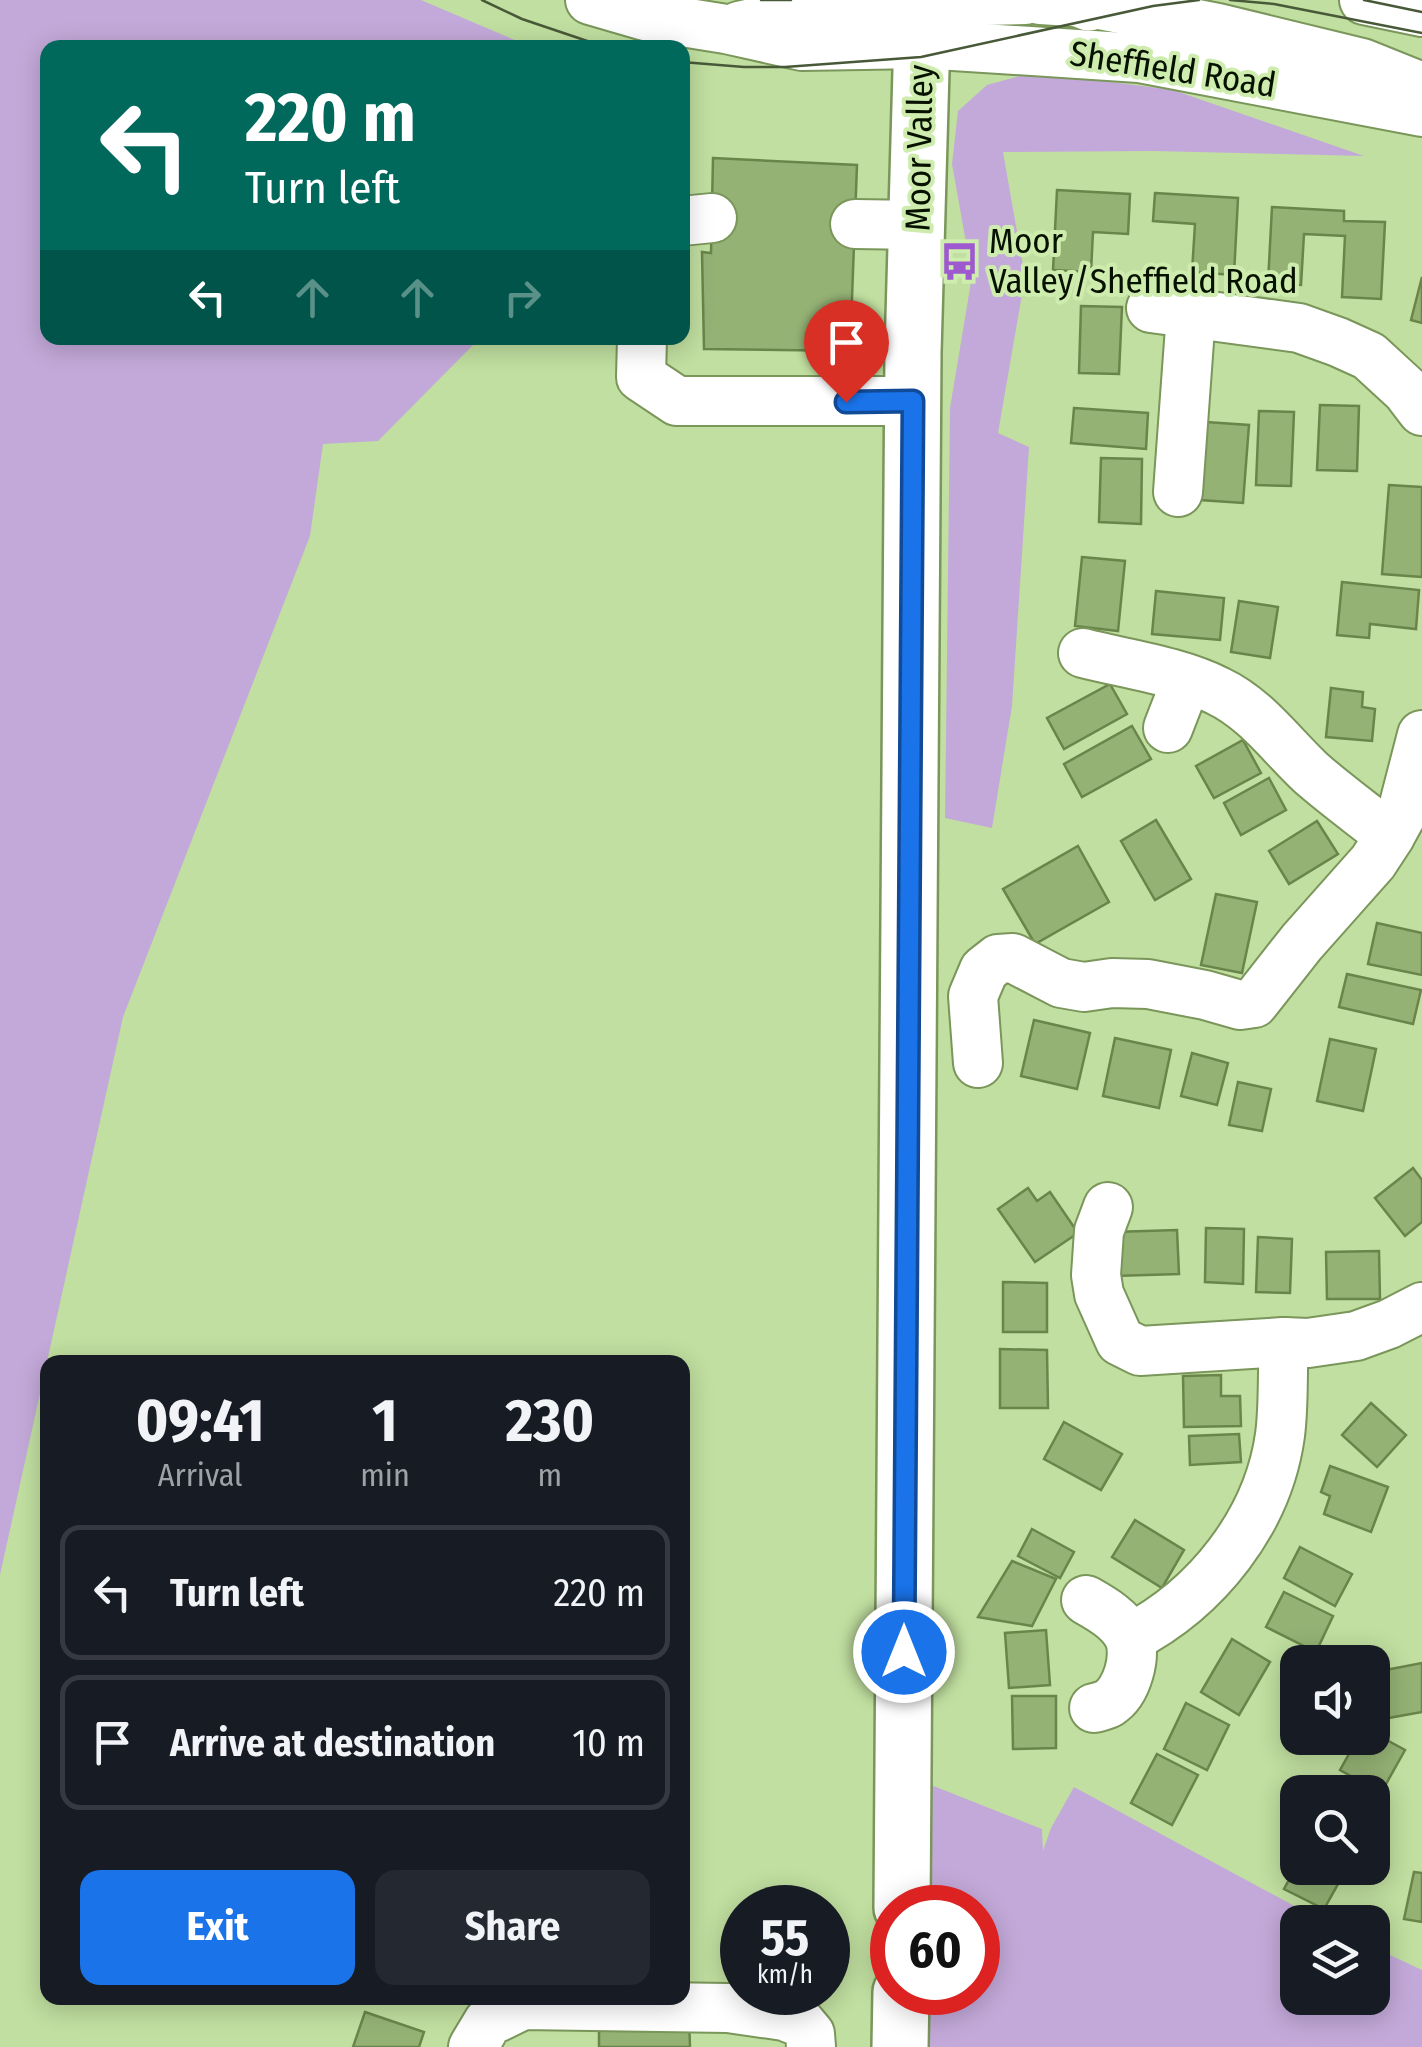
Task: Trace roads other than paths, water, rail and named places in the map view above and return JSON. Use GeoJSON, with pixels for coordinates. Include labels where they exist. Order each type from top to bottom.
{"type":"FeatureCollection","features":[{"type":"Feature","properties":{"kind":"main road","name":"Moor Valley"},"geometry":{"type":"LineString","coordinates":[[902,1885],[913,401],[922,17]]}},
{"type":"Feature","properties":{"kind":"main road"},"geometry":{"type":"LineString","coordinates":[[900,2047],[901,2015]]}},
{"type":"Feature","properties":{"kind":"street"},"geometry":{"type":"LineString","coordinates":[[590,0],[646,8],[726,30],[808,10],[922,17],[997,0]]}},
{"type":"Feature","properties":{"kind":"street"},"geometry":{"type":"LineString","coordinates":[[1364,0],[1422,12]]}},
{"type":"Feature","properties":{"kind":"street","name":"Sheffield Road"},"geometry":{"type":"LineString","coordinates":[[1070,1],[1202,24],[1362,62],[1422,87]]}},
{"type":"Feature","properties":{"kind":"street","name":"Sheffield Road"},"geometry":{"type":"LineString","coordinates":[[922,17],[1422,112]]}},
{"type":"Feature","properties":{"kind":"street"},"geometry":{"type":"LineString","coordinates":[[855,224],[918,225]]}},
{"type":"Feature","properties":{"kind":"street"},"geometry":{"type":"LineString","coordinates":[[1178,492],[1171,311],[1298,328],[1338,342],[1369,356],[1406,390],[1422,411]]}},
{"type":"Feature","properties":{"kind":"street"},"geometry":{"type":"LineString","coordinates":[[642,345],[641,377],[677,401],[913,401]]}},
{"type":"Feature","properties":{"kind":"street"},"geometry":{"type":"LineString","coordinates":[[1083,653],[1218,690],[1260,722],[1311,773],[1390,836]]}},
{"type":"Feature","properties":{"kind":"street"},"geometry":{"type":"LineString","coordinates":[[1168,728],[1187,679]]}},
{"type":"Feature","properties":{"kind":"street"},"geometry":{"type":"LineString","coordinates":[[978,1063],[973,996],[984,970],[998,959],[1012,958],[1072,985],[1148,984],[1205,994],[1240,1006],[1254,1003],[1373,862],[1390,836],[1401,816],[1422,735]]}},
{"type":"Feature","properties":{"kind":"street"},"geometry":{"type":"LineString","coordinates":[[1108,1207],[1099,1232],[1099,1294],[1120,1340],[1140,1352],[1308,1343],[1356,1336],[1422,1308]]}},
{"type":"Feature","properties":{"kind":"street"},"geometry":{"type":"LineString","coordinates":[[1130,1638],[1153,1627],[1183,1604],[1242,1537],[1268,1486],[1280,1435],[1284,1342]]}},
{"type":"Feature","properties":{"kind":"street"},"geometry":{"type":"LineString","coordinates":[[1086,1600],[1112,1616],[1130,1638],[1131,1665],[1125,1686],[1109,1704],[1094,1708]]}},
{"type":"Feature","properties":{"kind":"street"},"geometry":{"type":"LineString","coordinates":[[473,2047],[488,2022],[523,2005],[728,2008],[784,2016],[800,2022],[810,2034],[811,2047]]}},
{"type":"Feature","properties":{"kind":"tram line"},"geometry":{"type":"LineString","coordinates":[[482,0],[522,19],[584,40]]}},
{"type":"Feature","properties":{"kind":"tram line"},"geometry":{"type":"LineString","coordinates":[[761,0],[791,0]]}},
{"type":"Feature","properties":{"kind":"tram line"},"geometry":{"type":"LineString","coordinates":[[690,63],[785,67],[921,57],[1153,6],[1199,0]]}},
{"type":"Feature","properties":{"kind":"tram line"},"geometry":{"type":"LineString","coordinates":[[1230,0],[1274,4],[1422,33]]}},
{"type":"Feature","properties":{"kind":"tram line"},"geometry":{"type":"LineString","coordinates":[[1364,0],[1422,12]]}},
{"type":"Feature","properties":{"kind":"place","name":"Moor Valley/Sheffield Road"},"geometry":{"type":"Point","coordinates":[959,261]}}]}
